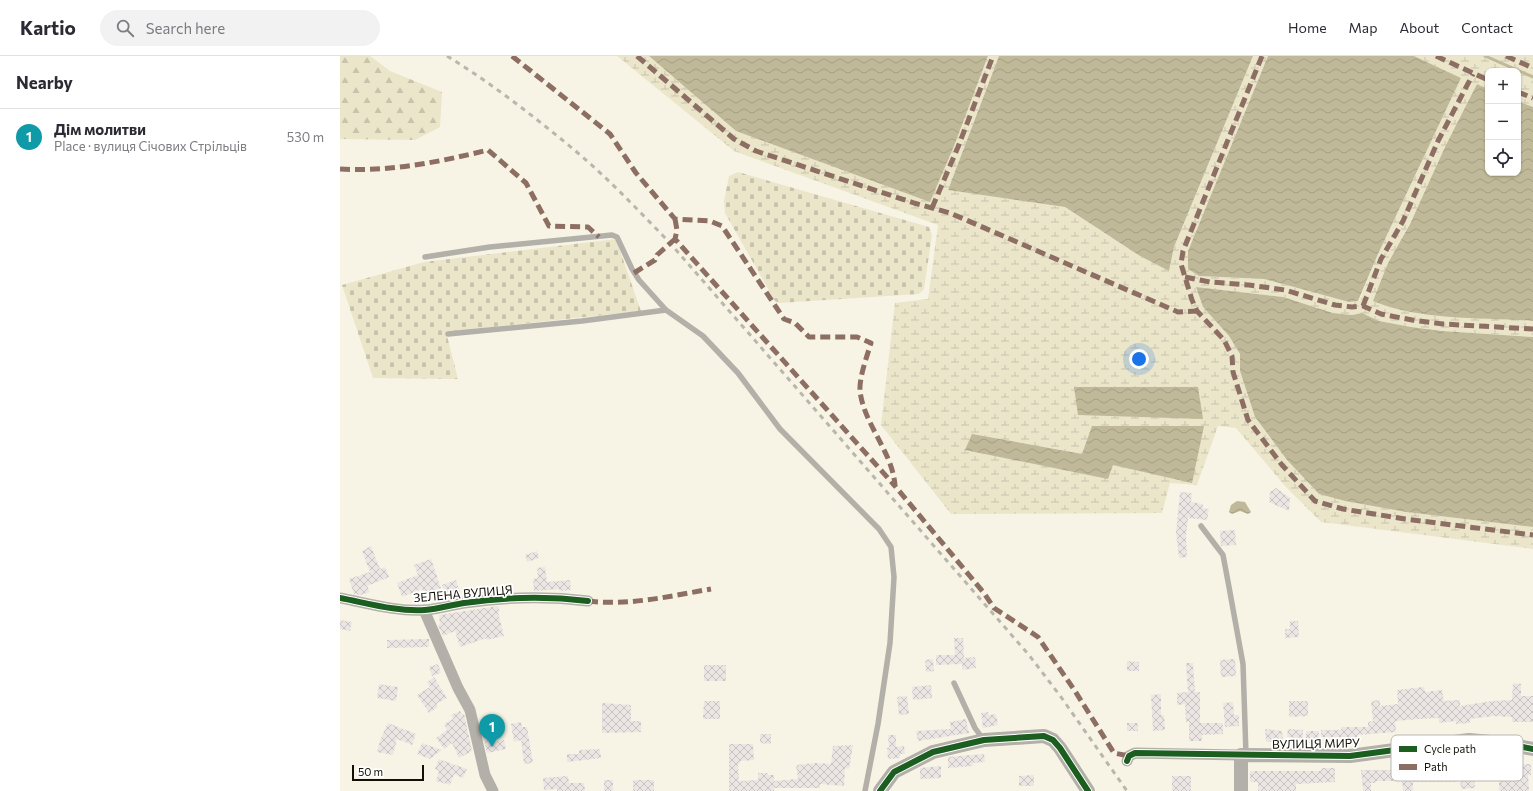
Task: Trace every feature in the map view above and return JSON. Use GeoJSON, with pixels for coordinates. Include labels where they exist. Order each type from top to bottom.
{"type":"FeatureCollection","features":[{"type":"Feature","properties":{"kind":"street","name":"ЗЕЛЕНА ВУЛИЦЯ"},"geometry":{"type":"LineString","coordinates":[[340,598],[391,608],[424,610],[465,603],[529,598],[553,597],[588,601]]}},
{"type":"Feature","properties":{"kind":"street"},"geometry":{"type":"LineString","coordinates":[[424,610],[458,688],[470,710],[485,775],[493,791]]}},
{"type":"Feature","properties":{"kind":"street"},"geometry":{"type":"LineString","coordinates":[[880,791],[894,772],[912,761],[933,752],[984,740],[1044,736],[1053,740],[1060,748],[1088,791]]}},
{"type":"Feature","properties":{"kind":"street","name":"ВУЛИЦЯ МИРУ"},"geometry":{"type":"LineString","coordinates":[[1523,747],[1533,749]]}},
{"type":"Feature","properties":{"kind":"street","name":"ВУЛИЦЯ МИРУ"},"geometry":{"type":"LineString","coordinates":[[1127,762],[1129,756],[1135,753],[1350,756],[1391,750]]}},
{"type":"Feature","properties":{"kind":"street"},"geometry":{"type":"LineString","coordinates":[[1241,791],[1244,755]]}},
{"type":"Feature","properties":{"kind":"lane"},"geometry":{"type":"LineString","coordinates":[[426,257],[490,247],[615,235],[619,239],[632,269],[666,310],[703,336],[738,373],[780,429],[879,530],[891,547],[894,577],[890,643],[878,724],[865,791]]}},
{"type":"Feature","properties":{"kind":"lane"},"geometry":{"type":"LineString","coordinates":[[448,334],[582,322],[666,310]]}},
{"type":"Feature","properties":{"kind":"lane"},"geometry":{"type":"LineString","coordinates":[[1201,526],[1223,555],[1243,664],[1244,755]]}},
{"type":"Feature","properties":{"kind":"lane"},"geometry":{"type":"LineString","coordinates":[[954,683],[975,728],[984,740]]}},
{"type":"Feature","properties":{"kind":"green space"},"geometry":{"type":"Polygon","coordinates":[[[340,56],[370,56],[390,71],[442,92],[440,127],[415,140],[340,139],[340,56]]]}},
{"type":"Feature","properties":{"kind":"green space"},"geometry":{"type":"Polygon","coordinates":[[[617,56],[649,56],[736,131],[975,91],[988,56],[999,56],[948,190],[1065,207],[1140,256],[1169,271],[1174,247],[1253,56],[1268,56],[1188,251],[1188,268],[1199,276],[1264,279],[1349,302],[1359,301],[1378,254],[1461,78],[1414,56],[1533,56],[1533,107],[1521,102],[1521,68],[1485,68],[1485,88],[1477,84],[1423,196],[1388,263],[1413,312],[1444,316],[1533,321],[1533,337],[1442,331],[1411,327],[1379,321],[1362,313],[1352,315],[1333,313],[1283,297],[1196,287],[1203,307],[1229,336],[1240,354],[1240,371],[1255,417],[1287,460],[1319,494],[1345,501],[1406,512],[1533,527],[1533,549],[1321,522],[1285,486],[1236,428],[1218,426],[1197,485],[1170,483],[1162,513],[951,514],[881,425],[895,303],[928,299],[938,225],[734,151],[617,56]]]}},
{"type":"Feature","properties":{"kind":"green space"},"geometry":{"type":"Polygon","coordinates":[[[738,172],[929,227],[932,235],[924,289],[919,294],[779,303],[775,301],[725,213],[724,201],[729,176],[738,172]]]}},
{"type":"Feature","properties":{"kind":"green space"},"geometry":{"type":"Polygon","coordinates":[[[616,239],[641,311],[446,332],[458,379],[373,378],[342,285],[424,262],[616,239]]]}},
{"type":"Feature","properties":{"kind":"water"},"geometry":{"type":"Polygon","coordinates":[[[649,56],[988,56],[954,146],[930,202],[736,131],[649,56]]]}},
{"type":"Feature","properties":{"kind":"water"},"geometry":{"type":"Polygon","coordinates":[[[999,56],[1253,56],[1174,247],[1169,271],[1140,256],[1065,207],[948,190],[999,56]]]}},
{"type":"Feature","properties":{"kind":"water"},"geometry":{"type":"Polygon","coordinates":[[[1268,56],[1414,56],[1461,78],[1378,254],[1358,301],[1349,302],[1264,279],[1199,276],[1188,269],[1188,251],[1268,56]]]}},
{"type":"Feature","properties":{"kind":"water"},"geometry":{"type":"Polygon","coordinates":[[[1477,84],[1485,88],[1485,176],[1521,176],[1521,102],[1533,107],[1533,321],[1431,315],[1411,312],[1373,301],[1388,263],[1410,224],[1446,145],[1477,84]]]}},
{"type":"Feature","properties":{"kind":"water"},"geometry":{"type":"Polygon","coordinates":[[[1196,287],[1283,297],[1333,313],[1352,315],[1362,313],[1379,321],[1411,327],[1442,331],[1533,337],[1533,527],[1406,512],[1345,501],[1319,494],[1287,460],[1255,417],[1240,371],[1240,354],[1229,336],[1203,307],[1196,287]]]}},
{"type":"Feature","properties":{"kind":"water"},"geometry":{"type":"Polygon","coordinates":[[[1074,387],[1198,387],[1203,419],[1078,415],[1074,387]]]}},
{"type":"Feature","properties":{"kind":"water"},"geometry":{"type":"Polygon","coordinates":[[[1092,426],[1204,426],[1192,483],[1113,465],[1108,479],[965,450],[972,434],[1082,454],[1092,426]]]}},
{"type":"Feature","properties":{"kind":"water"},"geometry":{"type":"Polygon","coordinates":[[[1237,501],[1245,502],[1251,512],[1248,514],[1240,511],[1232,514],[1229,512],[1231,505],[1237,501]]]}},
{"type":"Feature","properties":{"kind":"building"},"geometry":{"type":"Polygon","coordinates":[[[1276,488],[1290,498],[1289,511],[1269,502],[1270,492],[1276,488]]]}},
{"type":"Feature","properties":{"kind":"building"},"geometry":{"type":"Polygon","coordinates":[[[1180,492],[1192,493],[1191,502],[1203,504],[1203,508],[1209,509],[1207,520],[1188,518],[1186,535],[1187,557],[1179,558],[1176,533],[1180,492]]]}},
{"type":"Feature","properties":{"kind":"building"},"geometry":{"type":"Polygon","coordinates":[[[1235,530],[1236,545],[1221,546],[1220,531],[1235,530]]]}},
{"type":"Feature","properties":{"kind":"building"},"geometry":{"type":"Polygon","coordinates":[[[371,546],[380,569],[385,567],[389,577],[367,586],[370,592],[361,595],[354,594],[349,579],[370,572],[362,551],[371,546]]]}},
{"type":"Feature","properties":{"kind":"building"},"geometry":{"type":"Polygon","coordinates":[[[537,551],[539,558],[527,562],[525,555],[537,551]]]}},
{"type":"Feature","properties":{"kind":"building"},"geometry":{"type":"Polygon","coordinates":[[[431,559],[441,588],[424,594],[422,589],[402,597],[397,583],[418,575],[414,565],[431,559]]]}},
{"type":"Feature","properties":{"kind":"building"},"geometry":{"type":"Polygon","coordinates":[[[545,567],[547,582],[570,580],[571,590],[559,591],[559,589],[534,591],[533,579],[538,578],[537,568],[545,567]]]}},
{"type":"Feature","properties":{"kind":"building"},"geometry":{"type":"Polygon","coordinates":[[[456,580],[460,592],[447,597],[442,585],[456,580]]]}},
{"type":"Feature","properties":{"kind":"building"},"geometry":{"type":"Polygon","coordinates":[[[498,606],[504,636],[487,640],[487,638],[460,647],[455,631],[443,636],[438,625],[440,624],[439,615],[498,606]]]}},
{"type":"Feature","properties":{"kind":"building"},"geometry":{"type":"Polygon","coordinates":[[[340,620],[352,622],[350,631],[340,629],[340,620]]]}},
{"type":"Feature","properties":{"kind":"building"},"geometry":{"type":"Polygon","coordinates":[[[1290,621],[1298,621],[1299,637],[1285,638],[1285,629],[1290,629],[1290,621]]]}},
{"type":"Feature","properties":{"kind":"building"},"geometry":{"type":"Polygon","coordinates":[[[954,638],[963,638],[964,658],[975,657],[976,668],[962,670],[962,664],[936,665],[936,655],[955,655],[954,638]]]}},
{"type":"Feature","properties":{"kind":"building"},"geometry":{"type":"Polygon","coordinates":[[[429,639],[429,647],[387,648],[387,640],[429,639]]]}},
{"type":"Feature","properties":{"kind":"building"},"geometry":{"type":"Polygon","coordinates":[[[933,659],[934,671],[926,672],[925,660],[933,659]]]}},
{"type":"Feature","properties":{"kind":"building"},"geometry":{"type":"Polygon","coordinates":[[[1235,659],[1236,676],[1221,677],[1220,660],[1235,659]]]}},
{"type":"Feature","properties":{"kind":"building"},"geometry":{"type":"Polygon","coordinates":[[[1127,661],[1139,662],[1139,671],[1127,671],[1127,661]]]}},
{"type":"Feature","properties":{"kind":"building"},"geometry":{"type":"Polygon","coordinates":[[[1186,663],[1193,663],[1195,692],[1200,692],[1200,723],[1223,723],[1223,734],[1202,735],[1202,741],[1189,741],[1189,721],[1186,722],[1185,704],[1177,705],[1177,693],[1188,692],[1186,663]]]}},
{"type":"Feature","properties":{"kind":"building"},"geometry":{"type":"Polygon","coordinates":[[[438,664],[441,673],[432,676],[429,667],[438,664]]]}},
{"type":"Feature","properties":{"kind":"building"},"geometry":{"type":"Polygon","coordinates":[[[704,665],[726,665],[726,681],[704,681],[704,665]]]}},
{"type":"Feature","properties":{"kind":"building"},"geometry":{"type":"Polygon","coordinates":[[[434,677],[447,698],[436,704],[438,707],[429,713],[417,695],[430,687],[427,682],[434,677]]]}},
{"type":"Feature","properties":{"kind":"building"},"geometry":{"type":"Polygon","coordinates":[[[1513,683],[1521,684],[1521,696],[1533,696],[1533,722],[1512,722],[1512,717],[1493,716],[1470,719],[1470,723],[1456,724],[1456,721],[1439,723],[1439,718],[1419,719],[1395,721],[1396,732],[1357,735],[1357,737],[1321,737],[1321,730],[1341,730],[1341,727],[1368,727],[1368,722],[1373,721],[1371,701],[1380,700],[1380,706],[1398,704],[1397,690],[1424,687],[1425,692],[1442,690],[1444,701],[1460,700],[1460,706],[1492,701],[1512,700],[1513,683]]]}},
{"type":"Feature","properties":{"kind":"building"},"geometry":{"type":"Polygon","coordinates":[[[379,684],[398,687],[396,701],[377,698],[379,684]]]}},
{"type":"Feature","properties":{"kind":"building"},"geometry":{"type":"Polygon","coordinates":[[[931,685],[932,698],[913,700],[912,687],[931,685]]]}},
{"type":"Feature","properties":{"kind":"building"},"geometry":{"type":"Polygon","coordinates":[[[1161,694],[1161,715],[1164,715],[1165,730],[1153,731],[1151,695],[1161,694]]]}},
{"type":"Feature","properties":{"kind":"building"},"geometry":{"type":"Polygon","coordinates":[[[907,696],[909,714],[899,715],[897,697],[907,696]]]}},
{"type":"Feature","properties":{"kind":"building"},"geometry":{"type":"Polygon","coordinates":[[[704,701],[720,701],[720,719],[703,719],[704,701]]]}},
{"type":"Feature","properties":{"kind":"building"},"geometry":{"type":"Polygon","coordinates":[[[1289,701],[1308,701],[1308,716],[1289,717],[1289,701]]]}},
{"type":"Feature","properties":{"kind":"building"},"geometry":{"type":"Polygon","coordinates":[[[1233,702],[1234,715],[1239,715],[1239,726],[1225,727],[1223,703],[1233,702]]]}},
{"type":"Feature","properties":{"kind":"building"},"geometry":{"type":"Polygon","coordinates":[[[602,703],[631,705],[631,721],[641,721],[641,732],[602,733],[602,703]]]}},
{"type":"Feature","properties":{"kind":"building"},"geometry":{"type":"Polygon","coordinates":[[[460,711],[462,715],[464,714],[472,751],[459,758],[452,743],[444,749],[436,738],[447,730],[444,724],[453,719],[451,715],[460,711]]]}},
{"type":"Feature","properties":{"kind":"building"},"geometry":{"type":"Polygon","coordinates":[[[988,712],[989,715],[996,714],[998,725],[983,728],[981,713],[988,712]]]}},
{"type":"Feature","properties":{"kind":"building"},"geometry":{"type":"Polygon","coordinates":[[[966,719],[969,733],[918,741],[916,731],[951,729],[950,722],[966,719]]]}},
{"type":"Feature","properties":{"kind":"building"},"geometry":{"type":"Polygon","coordinates":[[[521,722],[522,727],[527,727],[533,763],[524,764],[521,740],[514,742],[511,724],[521,722]]]}},
{"type":"Feature","properties":{"kind":"building"},"geometry":{"type":"Polygon","coordinates":[[[388,723],[416,734],[412,745],[397,739],[393,755],[377,752],[381,738],[388,723]]]}},
{"type":"Feature","properties":{"kind":"building"},"geometry":{"type":"Polygon","coordinates":[[[1127,723],[1138,723],[1138,731],[1127,731],[1127,723]]]}},
{"type":"Feature","properties":{"kind":"building"},"geometry":{"type":"Polygon","coordinates":[[[1265,729],[1282,731],[1283,741],[1266,742],[1265,729]]]}},
{"type":"Feature","properties":{"kind":"building"},"geometry":{"type":"Polygon","coordinates":[[[1288,729],[1303,730],[1303,738],[1287,737],[1288,729]]]}},
{"type":"Feature","properties":{"kind":"building"},"geometry":{"type":"Polygon","coordinates":[[[490,731],[492,743],[504,740],[506,749],[487,753],[482,733],[490,731]]]}},
{"type":"Feature","properties":{"kind":"building"},"geometry":{"type":"Polygon","coordinates":[[[1306,731],[1319,731],[1319,743],[1306,743],[1306,731]]]}},
{"type":"Feature","properties":{"kind":"building"},"geometry":{"type":"Polygon","coordinates":[[[760,734],[771,734],[771,744],[760,743],[760,734]]]}},
{"type":"Feature","properties":{"kind":"building"},"geometry":{"type":"Polygon","coordinates":[[[888,735],[896,735],[896,747],[904,746],[905,754],[900,754],[900,758],[888,759],[888,735]]]}},
{"type":"Feature","properties":{"kind":"building"},"geometry":{"type":"Polygon","coordinates":[[[422,743],[442,750],[430,759],[417,754],[422,743]]]}},
{"type":"Feature","properties":{"kind":"building"},"geometry":{"type":"Polygon","coordinates":[[[729,744],[753,744],[754,760],[740,761],[740,764],[738,764],[739,781],[758,780],[758,773],[768,773],[768,775],[774,775],[774,781],[798,779],[796,765],[815,763],[831,764],[833,746],[853,745],[849,769],[845,768],[844,786],[820,784],[820,788],[774,788],[774,791],[729,791],[729,744]]]}},
{"type":"Feature","properties":{"kind":"building"},"geometry":{"type":"Polygon","coordinates":[[[600,749],[601,758],[567,762],[567,754],[579,754],[579,750],[600,749]]]}},
{"type":"Feature","properties":{"kind":"building"},"geometry":{"type":"Polygon","coordinates":[[[984,754],[985,762],[973,763],[973,766],[948,768],[948,757],[984,754]]]}},
{"type":"Feature","properties":{"kind":"building"},"geometry":{"type":"Polygon","coordinates":[[[439,759],[467,769],[463,778],[454,774],[450,785],[436,781],[439,771],[435,769],[439,759]]]}},
{"type":"Feature","properties":{"kind":"building"},"geometry":{"type":"Polygon","coordinates":[[[1523,764],[1531,764],[1531,775],[1528,775],[1529,791],[1499,791],[1499,781],[1523,781],[1523,764]]]}},
{"type":"Feature","properties":{"kind":"building"},"geometry":{"type":"Polygon","coordinates":[[[941,766],[941,778],[920,779],[920,768],[941,766]]]}},
{"type":"Feature","properties":{"kind":"building"},"geometry":{"type":"Polygon","coordinates":[[[1321,768],[1335,768],[1335,782],[1296,784],[1296,791],[1258,791],[1258,782],[1250,782],[1250,771],[1321,771],[1321,768]]]}},
{"type":"Feature","properties":{"kind":"building"},"geometry":{"type":"Polygon","coordinates":[[[1361,770],[1391,770],[1391,781],[1376,781],[1376,783],[1371,783],[1371,791],[1363,791],[1361,770]]]}},
{"type":"Feature","properties":{"kind":"building"},"geometry":{"type":"Polygon","coordinates":[[[1034,775],[1034,786],[1019,786],[1019,776],[1034,775]]]}},
{"type":"Feature","properties":{"kind":"building"},"geometry":{"type":"Polygon","coordinates":[[[568,776],[569,783],[584,783],[585,791],[557,791],[557,789],[544,790],[543,778],[568,776]]]}},
{"type":"Feature","properties":{"kind":"building"},"geometry":{"type":"Polygon","coordinates":[[[1172,776],[1191,776],[1191,791],[1172,791],[1172,776]]]}},
{"type":"Feature","properties":{"kind":"building"},"geometry":{"type":"Polygon","coordinates":[[[604,780],[613,780],[613,791],[604,791],[604,780]]]}},
{"type":"Feature","properties":{"kind":"building"},"geometry":{"type":"Polygon","coordinates":[[[633,780],[654,780],[654,791],[633,791],[633,780]]]}},
{"type":"Feature","properties":{"kind":"building"},"geometry":{"type":"Polygon","coordinates":[[[1402,781],[1457,781],[1413,782],[1413,791],[1403,791],[1402,781]]]}},
{"type":"Feature","properties":{"kind":"building"},"geometry":{"type":"Polygon","coordinates":[[[1460,781],[1474,781],[1475,788],[1461,789],[1460,781]]]}},
{"type":"Feature","properties":{"kind":"waterway"},"geometry":{"type":"LineString","coordinates":[[1485,56],[1533,77]]}},
{"type":"Feature","properties":{"kind":"railway"},"geometry":{"type":"LineString","coordinates":[[447,56],[511,100],[572,148],[610,182],[670,243],[1029,655],[1061,697],[1127,791]]}},
{"type":"Feature","properties":{"kind":"marked path"},"geometry":{"type":"LineString","coordinates":[[512,56],[610,134],[636,173],[675,219],[710,221],[722,226],[784,319],[795,323],[809,337],[857,337],[871,343],[865,360],[860,391],[867,415],[889,462],[895,486],[984,593],[994,608],[1038,637],[1075,691],[1114,753],[1129,756]]}},
{"type":"Feature","properties":{"kind":"marked path"},"geometry":{"type":"LineString","coordinates":[[637,56],[734,139],[756,151],[914,203],[950,213],[1178,312],[1197,311]]}},
{"type":"Feature","properties":{"kind":"marked path"},"geometry":{"type":"LineString","coordinates":[[932,208],[958,147],[993,56]]}},
{"type":"Feature","properties":{"kind":"marked path"},"geometry":{"type":"LineString","coordinates":[[1262,56],[1183,251],[1181,264],[1197,311],[1224,340],[1232,356],[1233,372],[1248,420],[1282,465],[1315,501],[1343,509],[1405,519],[1533,535]]}},
{"type":"Feature","properties":{"kind":"marked path"},"geometry":{"type":"LineString","coordinates":[[1436,56],[1485,79]]}},
{"type":"Feature","properties":{"kind":"marked path"},"geometry":{"type":"LineString","coordinates":[[1506,56],[1533,68]]}},
{"type":"Feature","properties":{"kind":"marked path"},"geometry":{"type":"LineString","coordinates":[[1363,306],[1381,259],[1403,221],[1438,141],[1473,74]]}},
{"type":"Feature","properties":{"kind":"marked path"},"geometry":{"type":"LineString","coordinates":[[1521,93],[1533,98]]}},
{"type":"Feature","properties":{"kind":"marked path"},"geometry":{"type":"LineString","coordinates":[[340,169],[359,170],[414,165],[488,150],[526,183],[549,226],[588,227],[599,237]]}},
{"type":"Feature","properties":{"kind":"marked path"},"geometry":{"type":"LineString","coordinates":[[675,219],[677,230],[675,239],[895,486]]}},
{"type":"Feature","properties":{"kind":"marked path"},"geometry":{"type":"LineString","coordinates":[[634,273],[655,260],[657,255],[675,239]]}},
{"type":"Feature","properties":{"kind":"marked path"},"geometry":{"type":"LineString","coordinates":[[1185,277],[1210,282],[1285,290],[1335,305],[1352,307],[1363,306],[1381,314],[1412,320],[1443,324],[1533,329]]}},
{"type":"Feature","properties":{"kind":"marked path"},"geometry":{"type":"LineString","coordinates":[[588,601],[635,601],[711,589]]}},
{"type":"Feature","properties":{"kind":"cycle path"},"geometry":{"type":"LineString","coordinates":[[340,598],[404,610],[430,609],[479,601],[510,598],[557,598],[588,601]]}},
{"type":"Feature","properties":{"kind":"cycle path"},"geometry":{"type":"LineString","coordinates":[[880,791],[894,772],[933,752],[984,740],[1044,736],[1053,740],[1060,748],[1088,791]]}},
{"type":"Feature","properties":{"kind":"cycle path"},"geometry":{"type":"LineString","coordinates":[[1523,747],[1533,749]]}},
{"type":"Feature","properties":{"kind":"cycle path"},"geometry":{"type":"LineString","coordinates":[[1127,761],[1129,756],[1135,753],[1350,756],[1391,750]]}},
{"type":"Feature","properties":{"kind":"place","name":"Дім молитви"},"geometry":{"type":"Point","coordinates":[492,747]}}]}
